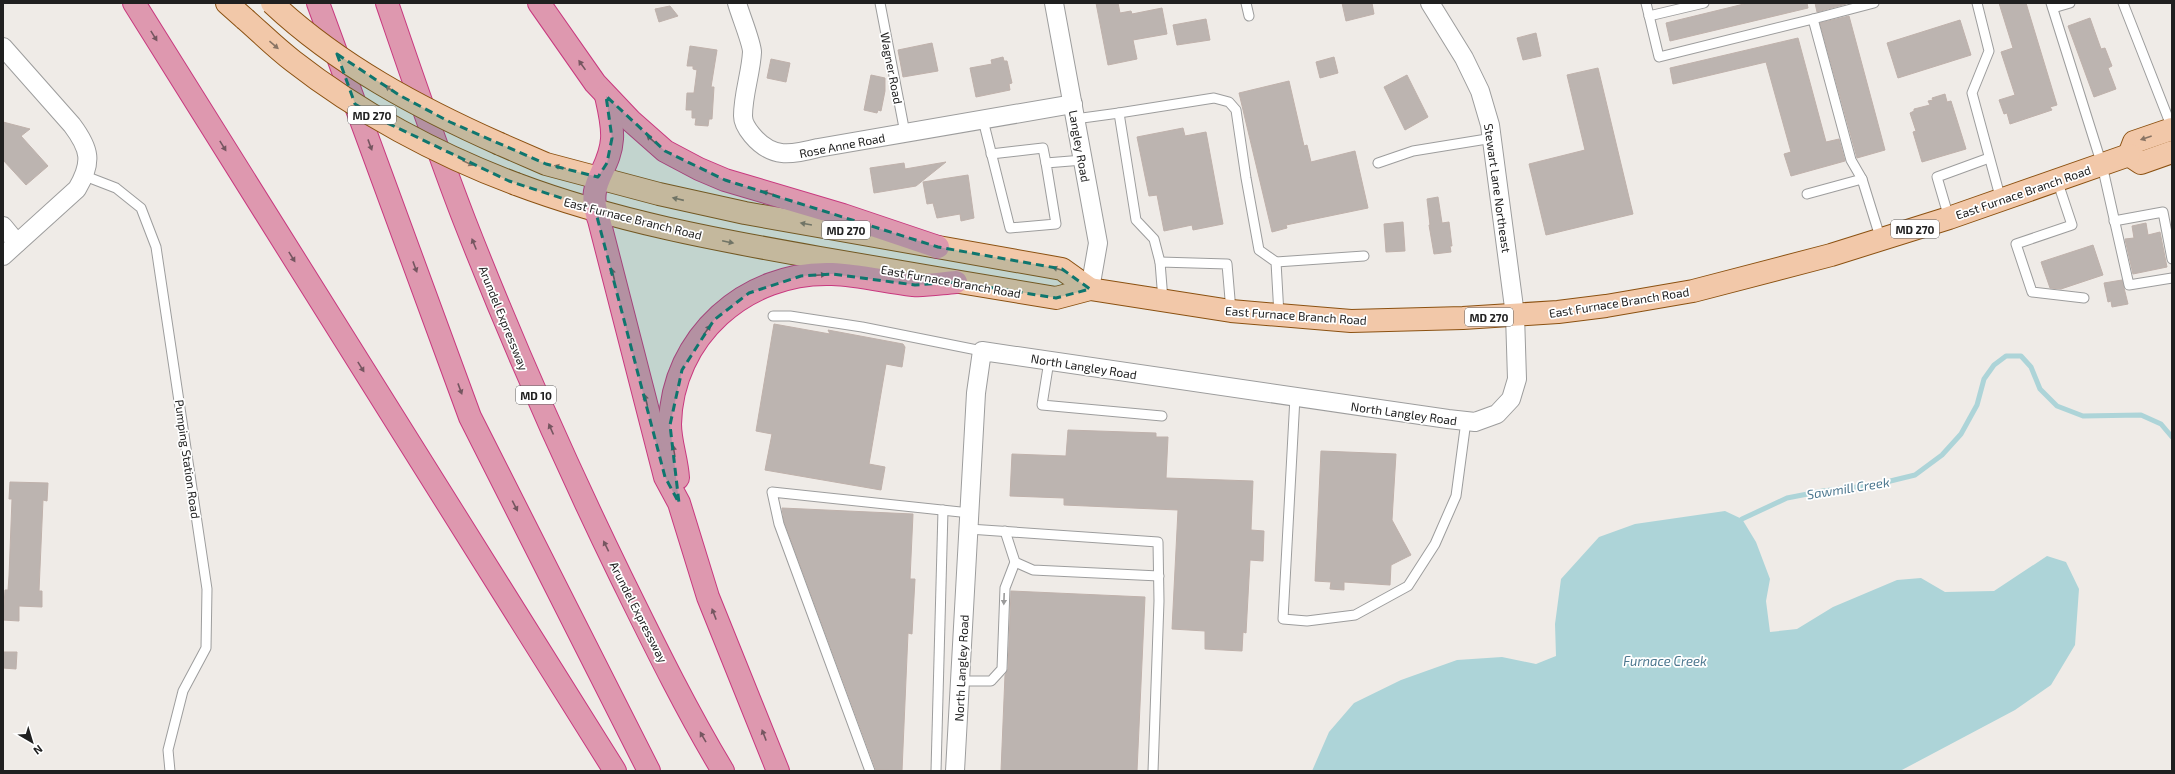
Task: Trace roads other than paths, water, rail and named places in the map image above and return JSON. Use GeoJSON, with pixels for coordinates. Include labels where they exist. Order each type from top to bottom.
{"type":"FeatureCollection","features":[{"type":"Feature","properties":{"kind":"highway"},"geometry":{"type":"LineString","coordinates":[[134,3],[615,771]]}},
{"type":"Feature","properties":{"kind":"highway"},"geometry":{"type":"LineString","coordinates":[[318,3],[470,417],[649,771]]}},
{"type":"Feature","properties":{"kind":"highway","name":"Arundel Expressway"},"geometry":{"type":"LineString","coordinates":[[387,3],[464,221],[533,389],[565,461],[646,628],[702,736],[723,771]]}},
{"type":"Feature","properties":{"kind":"highway"},"geometry":{"type":"LineString","coordinates":[[539,3],[595,83],[606,96],[665,152],[700,170],[725,180],[844,215],[938,247]]}},
{"type":"Feature","properties":{"kind":"highway"},"geometry":{"type":"LineString","coordinates":[[606,96],[612,138],[607,163],[598,177],[594,192],[595,209],[665,477],[679,503],[708,597],[778,771]]}},
{"type":"Feature","properties":{"kind":"highway"},"geometry":{"type":"LineString","coordinates":[[679,503],[678,473],[670,425],[676,389],[682,370],[693,350],[714,320],[735,302],[768,284],[801,276],[832,274],[914,285],[956,282]]}},
{"type":"Feature","properties":{"kind":"main road","name":"East Furnace Branch Road"},"geometry":{"type":"LineString","coordinates":[[227,3],[293,61],[336,92],[381,120],[415,139],[516,184],[551,197],[750,247],[956,282],[1056,298],[1090,290],[1231,311],[1279,316],[1382,321],[1515,315],[1606,306],[1693,291],[1784,269],[1881,240],[1949,218],[2129,155]]}},
{"type":"Feature","properties":{"kind":"main road","name":"East Furnace Branch Road"},"geometry":{"type":"LineString","coordinates":[[272,3],[315,39],[399,95],[450,122],[546,164],[659,194],[744,213],[1062,269],[1090,290]]}},
{"type":"Feature","properties":{"kind":"main road"},"geometry":{"type":"LineString","coordinates":[[2172,129],[2134,142],[2129,155],[2141,163],[2172,152]]}},
{"type":"Feature","properties":{"kind":"street","name":"Rose Anne Road"},"geometry":{"type":"LineString","coordinates":[[736,3],[752,51],[745,86],[743,118],[747,129],[759,143],[777,153],[794,154],[818,148],[983,120],[1074,112]]}},
{"type":"Feature","properties":{"kind":"street","name":"Langley Road"},"geometry":{"type":"LineString","coordinates":[[1054,3],[1098,243],[1090,290]]}},
{"type":"Feature","properties":{"kind":"street","name":"Stewart Lane Northeast"},"geometry":{"type":"LineString","coordinates":[[1430,3],[1464,58],[1480,91],[1493,138],[1515,315]]}},
{"type":"Feature","properties":{"kind":"street"},"geometry":{"type":"LineString","coordinates":[[3,47],[81,137],[88,153],[85,176],[77,189],[61,206],[3,256]]}},
{"type":"Feature","properties":{"kind":"street"},"geometry":{"type":"LineString","coordinates":[[3,226],[17,243]]}},
{"type":"Feature","properties":{"kind":"street","name":"North Langley Road"},"geometry":{"type":"LineString","coordinates":[[955,771],[976,393],[982,351],[1476,422],[1497,414],[1511,399],[1517,379],[1515,315]]}},
{"type":"Feature","properties":{"kind":"lane","name":"Wagner Road"},"geometry":{"type":"LineString","coordinates":[[880,3],[905,133]]}},
{"type":"Feature","properties":{"kind":"lane"},"geometry":{"type":"LineString","coordinates":[[1246,3],[1249,16]]}},
{"type":"Feature","properties":{"kind":"lane"},"geometry":{"type":"LineString","coordinates":[[1646,3],[1658,57],[1874,3]]}},
{"type":"Feature","properties":{"kind":"lane"},"geometry":{"type":"LineString","coordinates":[[1649,16],[1704,3]]}},
{"type":"Feature","properties":{"kind":"lane"},"geometry":{"type":"LineString","coordinates":[[1977,3],[1989,51],[1972,93],[2001,200]]}},
{"type":"Feature","properties":{"kind":"lane"},"geometry":{"type":"LineString","coordinates":[[2070,3],[2052,6],[2102,165],[2128,285],[2172,278]]}},
{"type":"Feature","properties":{"kind":"lane"},"geometry":{"type":"LineString","coordinates":[[2123,3],[2172,129]]}},
{"type":"Feature","properties":{"kind":"lane"},"geometry":{"type":"LineString","coordinates":[[1813,19],[1851,160],[1862,179],[1881,240]]}},
{"type":"Feature","properties":{"kind":"lane"},"geometry":{"type":"LineString","coordinates":[[1074,112],[1119,113],[1214,98],[1228,102],[1236,110],[1259,250],[1276,262],[1364,256]]}},
{"type":"Feature","properties":{"kind":"lane"},"geometry":{"type":"LineString","coordinates":[[1119,113],[1136,220],[1154,239],[1160,262],[1163,301]]}},
{"type":"Feature","properties":{"kind":"lane"},"geometry":{"type":"LineString","coordinates":[[983,120],[991,154],[1010,228],[1056,224],[1044,148],[991,154]]}},
{"type":"Feature","properties":{"kind":"lane"},"geometry":{"type":"LineString","coordinates":[[1378,163],[1413,151],[1493,138]]}},
{"type":"Feature","properties":{"kind":"lane"},"geometry":{"type":"LineString","coordinates":[[1949,218],[1937,177],[1989,158]]}},
{"type":"Feature","properties":{"kind":"lane"},"geometry":{"type":"LineString","coordinates":[[1046,163],[1083,160]]}},
{"type":"Feature","properties":{"kind":"lane","name":"Pumping Station Road"},"geometry":{"type":"LineString","coordinates":[[85,176],[116,188],[141,208],[156,247],[207,589],[206,648],[183,690],[168,750],[170,771]]}},
{"type":"Feature","properties":{"kind":"lane"},"geometry":{"type":"LineString","coordinates":[[1807,194],[1862,179]]}},
{"type":"Feature","properties":{"kind":"lane"},"geometry":{"type":"LineString","coordinates":[[2057,180],[2072,225],[2016,244],[2032,292],[2084,298]]}},
{"type":"Feature","properties":{"kind":"lane"},"geometry":{"type":"LineString","coordinates":[[2114,221],[2162,212],[2172,259]]}},
{"type":"Feature","properties":{"kind":"lane"},"geometry":{"type":"LineString","coordinates":[[1160,262],[1227,264],[1231,311]]}},
{"type":"Feature","properties":{"kind":"lane"},"geometry":{"type":"LineString","coordinates":[[1276,262],[1279,316]]}},
{"type":"Feature","properties":{"kind":"lane"},"geometry":{"type":"LineString","coordinates":[[773,316],[790,316],[862,327],[982,351]]}},
{"type":"Feature","properties":{"kind":"lane"},"geometry":{"type":"LineString","coordinates":[[1049,361],[1042,405],[1162,416]]}},
{"type":"Feature","properties":{"kind":"lane"},"geometry":{"type":"LineString","coordinates":[[1295,397],[1282,619],[1307,621],[1355,614],[1408,586],[1435,544],[1456,496],[1466,421]]}},
{"type":"Feature","properties":{"kind":"lane"},"geometry":{"type":"LineString","coordinates":[[870,771],[779,524],[772,492],[943,510],[970,521],[1005,531],[1158,542],[1159,576],[1157,708],[1153,771]]}},
{"type":"Feature","properties":{"kind":"lane"},"geometry":{"type":"LineString","coordinates":[[936,771],[943,510]]}},
{"type":"Feature","properties":{"kind":"lane"},"geometry":{"type":"LineString","coordinates":[[960,681],[991,681],[1002,669],[1005,588],[1015,562],[1005,531]]}},
{"type":"Feature","properties":{"kind":"lane"},"geometry":{"type":"LineString","coordinates":[[1015,562],[1033,570],[1159,576]]}},
{"type":"Feature","properties":{"kind":"water","name":"Furnace Creek"},"geometry":{"type":"Polygon","coordinates":[[[1725,511],[1742,519],[1756,542],[1770,579],[1766,601],[1770,632],[1797,629],[1833,607],[1897,580],[1921,578],[1945,592],[1994,591],[2047,556],[2066,562],[2079,589],[2075,645],[2051,685],[2015,710],[1900,771],[1312,771],[1329,732],[1354,703],[1401,680],[1457,660],[1502,657],[1536,664],[1556,656],[1555,624],[1561,579],[1599,537],[1635,524],[1725,511]]]}},
{"type":"Feature","properties":{"kind":"waterway","name":"Sawmill Creek"},"geometry":{"type":"LineString","coordinates":[[1742,519],[1787,498],[1823,491],[1874,485],[1915,475],[1942,455],[1961,434],[1977,405],[1984,379],[1994,365],[2006,356],[2021,356],[2031,367],[2040,389],[2057,406],[2083,416],[2141,415],[2161,424],[2172,437]]}}]}
